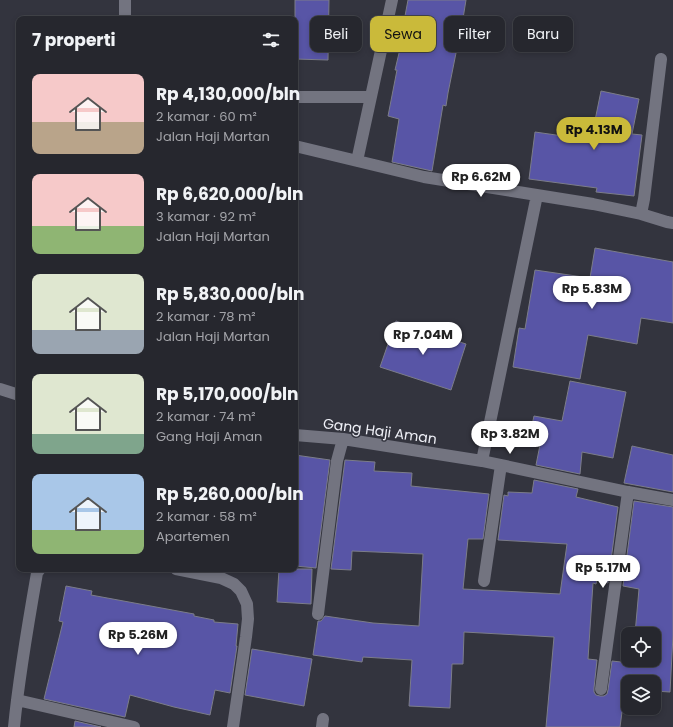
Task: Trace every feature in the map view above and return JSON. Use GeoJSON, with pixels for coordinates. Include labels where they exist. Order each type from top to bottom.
{"type":"FeatureCollection","features":[{"type":"Feature","properties":{"kind":"street"},"geometry":{"type":"LineString","coordinates":[[125,0],[125,16]]}},
{"type":"Feature","properties":{"kind":"street"},"geometry":{"type":"LineString","coordinates":[[357,160],[392,0]]}},
{"type":"Feature","properties":{"kind":"street"},"geometry":{"type":"LineString","coordinates":[[641,214],[661,59]]}},
{"type":"Feature","properties":{"kind":"street"},"geometry":{"type":"LineString","coordinates":[[298,97],[371,97]]}},
{"type":"Feature","properties":{"kind":"street"},"geometry":{"type":"LineString","coordinates":[[298,147],[424,177],[592,204],[641,214],[673,223]]}},
{"type":"Feature","properties":{"kind":"street"},"geometry":{"type":"LineString","coordinates":[[482,461],[537,195]]}},
{"type":"Feature","properties":{"kind":"street"},"geometry":{"type":"LineString","coordinates":[[0,389],[16,394]]}},
{"type":"Feature","properties":{"kind":"street","name":"Gang Haji Aman"},"geometry":{"type":"LineString","coordinates":[[298,435],[343,439],[482,461],[673,500]]}},
{"type":"Feature","properties":{"kind":"street"},"geometry":{"type":"LineString","coordinates":[[318,614],[337,461],[343,439]]}},
{"type":"Feature","properties":{"kind":"street"},"geometry":{"type":"LineString","coordinates":[[484,581],[502,465]]}},
{"type":"Feature","properties":{"kind":"street"},"geometry":{"type":"LineString","coordinates":[[601,689],[628,492]]}},
{"type":"Feature","properties":{"kind":"street"},"geometry":{"type":"LineString","coordinates":[[14,727],[18,687],[38,572]]}},
{"type":"Feature","properties":{"kind":"street"},"geometry":{"type":"LineString","coordinates":[[191,572],[221,578],[234,584],[241,591],[247,604],[248,619],[246,637],[233,727]]}},
{"type":"Feature","properties":{"kind":"street"},"geometry":{"type":"LineString","coordinates":[[17,700],[134,727]]}},
{"type":"Feature","properties":{"kind":"building"},"geometry":{"type":"Polygon","coordinates":[[[295,0],[329,0],[329,16],[310,16],[310,52],[328,52],[328,60],[298,59],[298,16],[295,16],[295,0]]]}},
{"type":"Feature","properties":{"kind":"building"},"geometry":{"type":"Polygon","coordinates":[[[408,0],[466,0],[463,16],[444,16],[444,52],[456,52],[446,106],[443,105],[432,171],[392,162],[399,119],[388,116],[399,52],[436,52],[436,16],[405,16],[408,0]]]}},
{"type":"Feature","properties":{"kind":"building"},"geometry":{"type":"Polygon","coordinates":[[[601,91],[639,99],[632,134],[642,135],[634,196],[596,192],[597,188],[529,179],[535,132],[591,140],[601,91]]]}},
{"type":"Feature","properties":{"kind":"building"},"geometry":{"type":"Polygon","coordinates":[[[595,248],[673,262],[673,323],[641,318],[637,344],[588,335],[580,379],[513,367],[519,328],[525,329],[535,270],[590,278],[595,248]]]}},
{"type":"Feature","properties":{"kind":"building"},"geometry":{"type":"Polygon","coordinates":[[[396,321],[466,344],[451,390],[380,367],[396,321]]]}},
{"type":"Feature","properties":{"kind":"building"},"geometry":{"type":"Polygon","coordinates":[[[570,381],[626,392],[613,458],[582,452],[580,474],[536,465],[540,445],[528,443],[534,416],[562,421],[570,381]]]}},
{"type":"Feature","properties":{"kind":"building"},"geometry":{"type":"Polygon","coordinates":[[[632,446],[673,455],[673,492],[624,483],[632,446]]]}},
{"type":"Feature","properties":{"kind":"building"},"geometry":{"type":"Polygon","coordinates":[[[298,455],[330,460],[316,568],[298,566],[298,455]]]}},
{"type":"Feature","properties":{"kind":"building"},"geometry":{"type":"Polygon","coordinates":[[[345,460],[375,462],[374,471],[412,473],[411,486],[489,494],[483,539],[468,539],[463,589],[560,594],[567,544],[498,540],[504,495],[508,496],[508,492],[532,493],[534,480],[578,489],[576,497],[618,507],[608,583],[597,580],[596,584],[593,583],[588,659],[597,660],[594,692],[596,695],[604,696],[607,694],[608,690],[612,661],[621,662],[621,667],[661,667],[661,627],[636,627],[639,589],[623,586],[634,501],[673,507],[673,635],[670,692],[661,691],[661,675],[621,675],[622,715],[620,727],[546,727],[554,637],[464,632],[463,664],[452,664],[450,708],[409,706],[412,660],[363,657],[362,662],[313,655],[318,621],[321,621],[325,616],[373,623],[419,626],[423,554],[352,551],[351,570],[331,569],[345,460]]]}},
{"type":"Feature","properties":{"kind":"building"},"geometry":{"type":"Polygon","coordinates":[[[298,569],[312,569],[311,604],[277,602],[279,572],[298,572],[298,569]]]}},
{"type":"Feature","properties":{"kind":"building"},"geometry":{"type":"Polygon","coordinates":[[[66,586],[92,591],[91,595],[194,614],[194,616],[214,620],[214,622],[238,624],[237,646],[230,693],[215,690],[210,715],[130,695],[125,717],[44,699],[63,622],[59,621],[66,586]]]}},
{"type":"Feature","properties":{"kind":"building"},"geometry":{"type":"Polygon","coordinates":[[[252,649],[312,659],[304,706],[245,695],[252,649]]]}},
{"type":"Feature","properties":{"kind":"building"},"geometry":{"type":"Polygon","coordinates":[[[75,721],[101,727],[74,727],[75,721]]]}}]}
